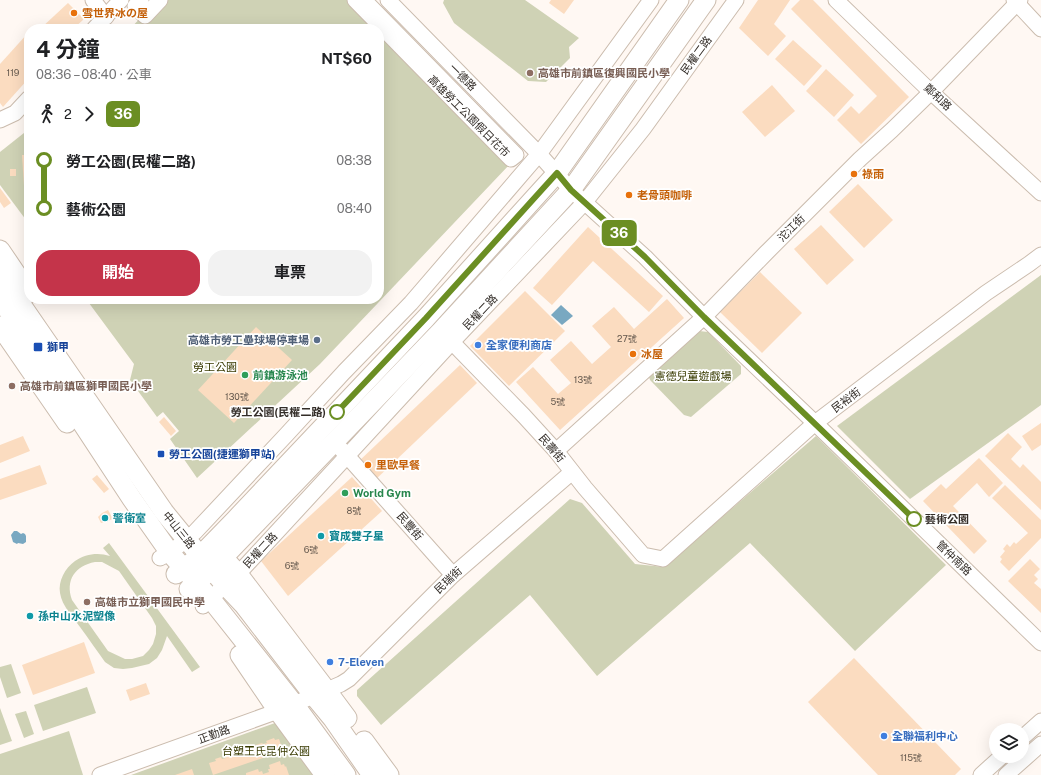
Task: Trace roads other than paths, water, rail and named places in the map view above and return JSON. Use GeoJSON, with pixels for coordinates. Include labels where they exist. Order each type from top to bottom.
{"type":"FeatureCollection","features":[{"type":"Feature","properties":{"kind":"main road","name":"民權二路"},"geometry":{"type":"LineString","coordinates":[[211,557],[557,173],[679,0]]}},
{"type":"Feature","properties":{"kind":"main road","name":"民權二路"},"geometry":{"type":"LineString","coordinates":[[186,578],[211,557],[446,337],[578,196],[706,0]]}},
{"type":"Feature","properties":{"kind":"main road"},"geometry":{"type":"LineString","coordinates":[[0,250],[24,286]]}},
{"type":"Feature","properties":{"kind":"main road","name":"中山三路"},"geometry":{"type":"LineString","coordinates":[[0,274],[164,512],[191,536],[232,580],[244,605],[321,694],[348,720],[389,775]]}},
{"type":"Feature","properties":{"kind":"main road","name":"中山三路"},"geometry":{"type":"LineString","coordinates":[[0,298],[132,499],[165,556]]}},
{"type":"Feature","properties":{"kind":"main road","name":"中山三路"},"geometry":{"type":"LineString","coordinates":[[36,304],[174,505],[191,536]]}},
{"type":"Feature","properties":{"kind":"main road","name":"中山三路"},"geometry":{"type":"LineString","coordinates":[[0,326],[165,556],[206,602],[243,660],[346,775]]}},
{"type":"Feature","properties":{"kind":"main road","name":"中山三路"},"geometry":{"type":"LineString","coordinates":[[321,694],[333,719],[372,775]]}},
{"type":"Feature","properties":{"kind":"main road","name":"中山三路"},"geometry":{"type":"LineString","coordinates":[[286,708],[325,775]]}},
{"type":"Feature","properties":{"kind":"street"},"geometry":{"type":"LineString","coordinates":[[93,0],[106,17]]}},
{"type":"Feature","properties":{"kind":"street"},"geometry":{"type":"LineString","coordinates":[[99,24],[121,0]]}},
{"type":"Feature","properties":{"kind":"street"},"geometry":{"type":"LineString","coordinates":[[141,0],[135,6],[145,16],[160,0]]}},
{"type":"Feature","properties":{"kind":"street","name":"高雄勞工公園假日花市"},"geometry":{"type":"LineString","coordinates":[[355,0],[379,24]]}},
{"type":"Feature","properties":{"kind":"street","name":"高雄勞工公園假日花市"},"geometry":{"type":"LineString","coordinates":[[364,0],[516,155],[511,159],[384,30]]}},
{"type":"Feature","properties":{"kind":"street"},"geometry":{"type":"LineString","coordinates":[[165,556],[191,536],[344,372],[411,303],[539,154],[651,0]]}},
{"type":"Feature","properties":{"kind":"street","name":"民權二路"},"geometry":{"type":"LineString","coordinates":[[578,196],[643,129],[736,0]]}},
{"type":"Feature","properties":{"kind":"street","name":"鄭和路"},"geometry":{"type":"LineString","coordinates":[[836,0],[931,92],[1041,193]]}},
{"type":"Feature","properties":{"kind":"street"},"geometry":{"type":"LineString","coordinates":[[1017,1],[1041,29]]}},
{"type":"Feature","properties":{"kind":"street","name":"沱江街"},"geometry":{"type":"LineString","coordinates":[[556,451],[704,317],[860,159],[931,92],[1017,1]]}},
{"type":"Feature","properties":{"kind":"street","name":"一德路"},"geometry":{"type":"LineString","coordinates":[[393,2],[578,196],[645,257],[704,317]]}},
{"type":"Feature","properties":{"kind":"street"},"geometry":{"type":"LineString","coordinates":[[0,120],[15,113],[24,103]]}},
{"type":"Feature","properties":{"kind":"street","name":"民裕街"},"geometry":{"type":"LineString","coordinates":[[663,559],[815,423],[986,293],[1041,255]]}},
{"type":"Feature","properties":{"kind":"street","name":"管仲南路"},"geometry":{"type":"LineString","coordinates":[[704,317],[1041,643]]}},
{"type":"Feature","properties":{"kind":"street","name":"民權二路"},"geometry":{"type":"LineString","coordinates":[[206,602],[232,580],[347,456],[446,337]]}},
{"type":"Feature","properties":{"kind":"street","name":"民壽街"},"geometry":{"type":"LineString","coordinates":[[446,337],[524,416],[556,451],[572,472],[643,555],[663,559]]}},
{"type":"Feature","properties":{"kind":"street","name":"民豐街"},"geometry":{"type":"LineString","coordinates":[[335,441],[453,575]]}},
{"type":"Feature","properties":{"kind":"street","name":"民瑞街"},"geometry":{"type":"LineString","coordinates":[[321,694],[349,679],[453,575],[572,472]]}},
{"type":"Feature","properties":{"kind":"street","name":"正勤路"},"geometry":{"type":"LineString","coordinates":[[100,775],[321,694]]}},
{"type":"Feature","properties":{"kind":"street"},"geometry":{"type":"LineString","coordinates":[[1029,732],[1041,721]]}},
{"type":"Feature","properties":{"kind":"street"},"geometry":{"type":"LineString","coordinates":[[1006,775],[1041,744]]}},
{"type":"Feature","properties":{"kind":"street"},"geometry":{"type":"LineString","coordinates":[[981,775],[994,763]]}},
{"type":"Feature","properties":{"kind":"water"},"geometry":{"type":"Polygon","coordinates":[[[561,305],[573,316],[562,325],[551,315],[561,305]]]}},
{"type":"Feature","properties":{"kind":"water"},"geometry":{"type":"Polygon","coordinates":[[[14,531],[25,534],[26,542],[23,544],[17,544],[13,542],[11,535],[14,531]]]}},
{"type":"Feature","properties":{"kind":"place","name":"雪世界冰の屋"},"geometry":{"type":"Point","coordinates":[74,13]}},
{"type":"Feature","properties":{"kind":"place","name":"高雄市前鎮區復興國民小學"},"geometry":{"type":"Point","coordinates":[530,73]}},
{"type":"Feature","properties":{"kind":"place","name":"祿雨"},"geometry":{"type":"Point","coordinates":[854,174]}},
{"type":"Feature","properties":{"kind":"place","name":"老骨頭咖啡"},"geometry":{"type":"Point","coordinates":[629,195]}},
{"type":"Feature","properties":{"kind":"place","name":"高雄市勞工壘球場停車場"},"geometry":{"type":"Point","coordinates":[317,340]}},
{"type":"Feature","properties":{"kind":"place","name":"全家便利商店"},"geometry":{"type":"Point","coordinates":[478,345]}},
{"type":"Feature","properties":{"kind":"place","name":"獅甲"},"geometry":{"type":"Point","coordinates":[38,347]}},
{"type":"Feature","properties":{"kind":"place","name":"冰屋"},"geometry":{"type":"Point","coordinates":[633,354]}},
{"type":"Feature","properties":{"kind":"place","name":"前鎮游泳池"},"geometry":{"type":"Point","coordinates":[245,375]}},
{"type":"Feature","properties":{"kind":"place","name":"高雄市前鎮區獅甲國民小學"},"geometry":{"type":"Point","coordinates":[12,386]}},
{"type":"Feature","properties":{"kind":"place","name":"勞工公園(民權二路)"},"geometry":{"type":"Point","coordinates":[337,412]}},
{"type":"Feature","properties":{"kind":"place","name":"勞工公園(捷運獅甲站)"},"geometry":{"type":"Point","coordinates":[161,454]}},
{"type":"Feature","properties":{"kind":"place","name":"里歐早餐"},"geometry":{"type":"Point","coordinates":[368,465]}},
{"type":"Feature","properties":{"kind":"place","name":"World Gym"},"geometry":{"type":"Point","coordinates":[345,493]}},
{"type":"Feature","properties":{"kind":"place","name":"警衛室"},"geometry":{"type":"Point","coordinates":[105,518]}},
{"type":"Feature","properties":{"kind":"place","name":"藝術公園"},"geometry":{"type":"Point","coordinates":[914,519]}},
{"type":"Feature","properties":{"kind":"place","name":"寶成雙子星"},"geometry":{"type":"Point","coordinates":[321,536]}},
{"type":"Feature","properties":{"kind":"place","name":"高雄市立獅甲國民中學"},"geometry":{"type":"Point","coordinates":[87,602]}},
{"type":"Feature","properties":{"kind":"place","name":"孫中山水泥塑像"},"geometry":{"type":"Point","coordinates":[30,616]}},
{"type":"Feature","properties":{"kind":"place","name":"7-Eleven"},"geometry":{"type":"Point","coordinates":[330,662]}},
{"type":"Feature","properties":{"kind":"place","name":"全聯福利中心"},"geometry":{"type":"Point","coordinates":[884,736]}},
{"type":"Feature","properties":{"kind":"park label","name":"勞工公園"},"geometry":{"type":"Point","coordinates":[215,367]}},
{"type":"Feature","properties":{"kind":"park label","name":"憲德兒童遊戲場"},"geometry":{"type":"Point","coordinates":[693,376]}},
{"type":"Feature","properties":{"kind":"park label","name":"台塑王氏昆仲公園"},"geometry":{"type":"Point","coordinates":[266,751]}}]}
